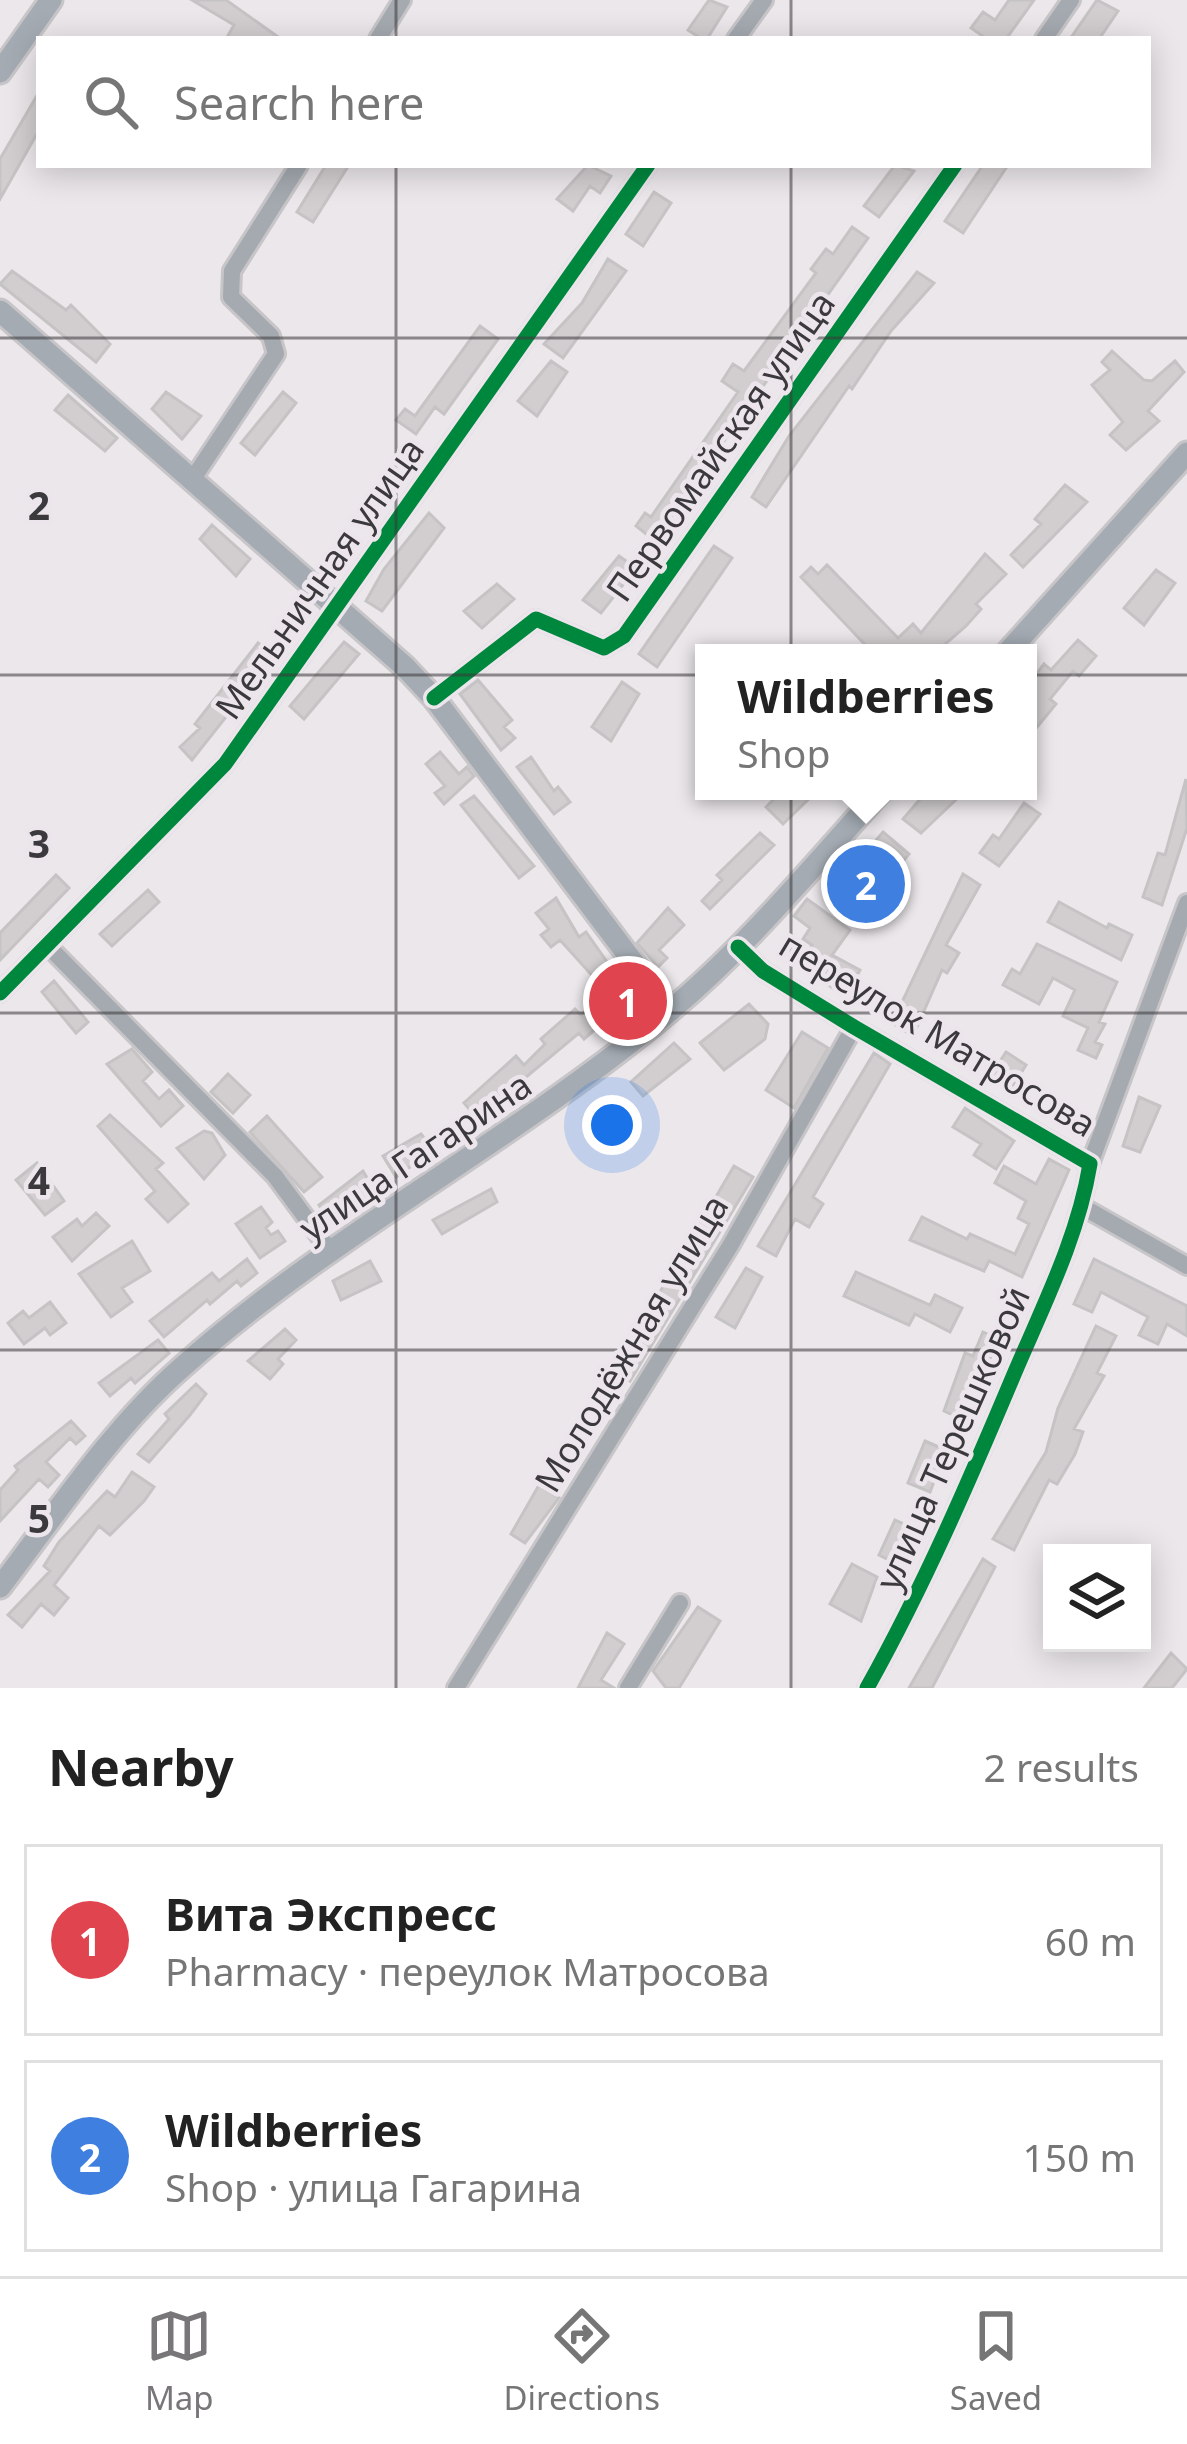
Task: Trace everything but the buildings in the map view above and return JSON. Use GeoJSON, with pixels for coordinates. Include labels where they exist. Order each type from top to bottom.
{"type":"FeatureCollection","features":[{"type":"Feature","properties":{"kind":"main road"},"geometry":{"type":"LineString","coordinates":[[0,72],[51,0]]}},
{"type":"Feature","properties":{"kind":"main road"},"geometry":{"type":"LineString","coordinates":[[0,311],[338,605],[434,698],[670,1011]]}},
{"type":"Feature","properties":{"kind":"main road"},"geometry":{"type":"LineString","coordinates":[[1014,644],[1187,453]]}},
{"type":"Feature","properties":{"kind":"main road","name":"улица Гагарина"},"geometry":{"type":"LineString","coordinates":[[0,1587],[174,1373],[271,1293],[522,1125],[670,1011],[738,947],[873,800]]}},
{"type":"Feature","properties":{"kind":"street"},"geometry":{"type":"LineString","coordinates":[[380,36],[402,0]]}},
{"type":"Feature","properties":{"kind":"street"},"geometry":{"type":"LineString","coordinates":[[738,36],[764,0]]}},
{"type":"Feature","properties":{"kind":"street"},"geometry":{"type":"LineString","coordinates":[[1046,36],[1071,0]]}},
{"type":"Feature","properties":{"kind":"street"},"geometry":{"type":"LineString","coordinates":[[194,477],[276,354],[271,337],[230,297],[232,272],[297,168]]}},
{"type":"Feature","properties":{"kind":"street","name":"Мельничная улица"},"geometry":{"type":"LineString","coordinates":[[2,986],[224,764],[645,168]]}},
{"type":"Feature","properties":{"kind":"street","name":"Первомайская улица"},"geometry":{"type":"LineString","coordinates":[[434,698],[536,619],[604,648],[624,636],[953,168]]}},
{"type":"Feature","properties":{"kind":"street"},"geometry":{"type":"LineString","coordinates":[[1090,1165],[1187,903]]}},
{"type":"Feature","properties":{"kind":"street"},"geometry":{"type":"LineString","coordinates":[[47,945],[275,1176],[331,1252]]}},
{"type":"Feature","properties":{"kind":"street","name":"переулок Матросова"},"geometry":{"type":"LineString","coordinates":[[738,947],[763,971],[854,1028],[1090,1165],[1083,1207]]}},
{"type":"Feature","properties":{"kind":"street","name":"Молодёжная улица"},"geometry":{"type":"LineString","coordinates":[[456,1688],[730,1246],[854,1028]]}},
{"type":"Feature","properties":{"kind":"street"},"geometry":{"type":"LineString","coordinates":[[1083,1207],[1187,1266]]}},
{"type":"Feature","properties":{"kind":"street","name":"улица Терешковой"},"geometry":{"type":"LineString","coordinates":[[867,1688],[919,1591],[1083,1207]]}},
{"type":"Feature","properties":{"kind":"street"},"geometry":{"type":"LineString","coordinates":[[628,1688],[680,1603]]}},
{"type":"Feature","properties":{"kind":"cycle path"},"geometry":{"type":"LineString","coordinates":[[0,993],[225,764],[646,168]]}},
{"type":"Feature","properties":{"kind":"cycle path"},"geometry":{"type":"LineString","coordinates":[[434,698],[536,619],[604,648],[624,636],[953,168]]}},
{"type":"Feature","properties":{"kind":"cycle path"},"geometry":{"type":"LineString","coordinates":[[738,947],[763,971],[1090,1164],[1069,1244],[1048,1296],[945,1532],[867,1688]]}},
{"type":"Feature","properties":{"kind":"place","name":"Wildberries"},"geometry":{"type":"Point","coordinates":[866,884]}},
{"type":"Feature","properties":{"kind":"place","name":"Вита Экспресс"},"geometry":{"type":"Point","coordinates":[628,1001]}}]}
